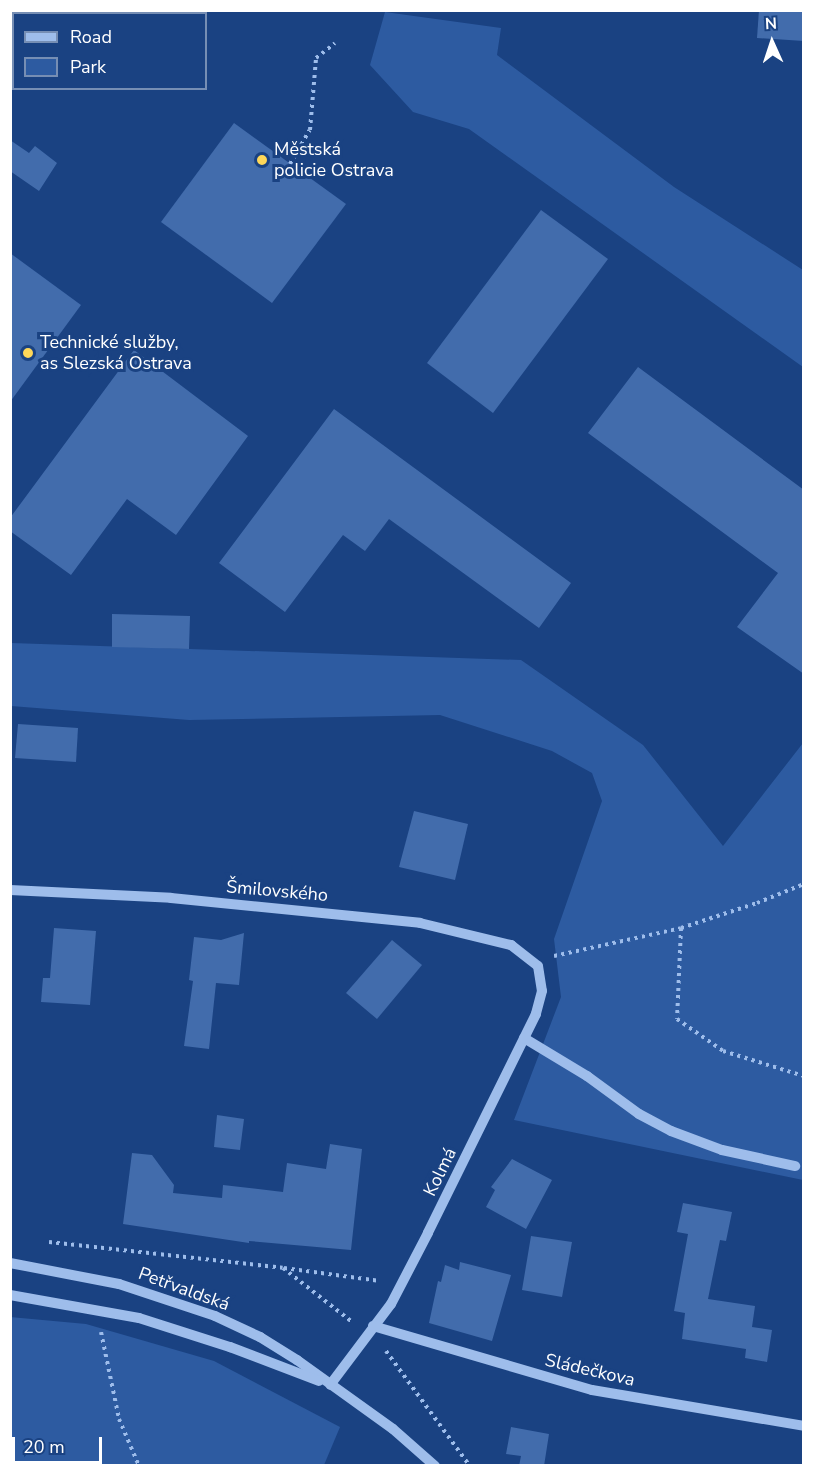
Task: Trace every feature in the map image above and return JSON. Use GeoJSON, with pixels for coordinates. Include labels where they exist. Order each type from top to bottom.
{"type":"FeatureCollection","features":[{"type":"Feature","properties":{"kind":"street"},"geometry":{"type":"LineString","coordinates":[[10,12],[72,10]]}},
{"type":"Feature","properties":{"kind":"street","name":"Šmilovského"},"geometry":{"type":"LineString","coordinates":[[10,890],[183,899],[420,923],[501,942],[533,960]]}},
{"type":"Feature","properties":{"kind":"street","name":"Kolmá"},"geometry":{"type":"LineString","coordinates":[[330,1385],[391,1304],[524,1038],[538,1008],[542,991],[541,973],[533,960]]}},
{"type":"Feature","properties":{"kind":"street"},"geometry":{"type":"LineString","coordinates":[[524,1038],[587,1076],[639,1114],[671,1131],[722,1150],[795,1166]]}},
{"type":"Feature","properties":{"kind":"street","name":"Petřvaldská"},"geometry":{"type":"LineString","coordinates":[[10,1263],[119,1284],[215,1316],[260,1337],[393,1429],[435,1466]]}},
{"type":"Feature","properties":{"kind":"street","name":"Petřvaldská"},"geometry":{"type":"LineString","coordinates":[[10,1294],[96,1308],[139,1318],[219,1343],[330,1385]]}},
{"type":"Feature","properties":{"kind":"street","name":"Sládečkova"},"geometry":{"type":"LineString","coordinates":[[373,1326],[592,1390],[804,1426]]}},
{"type":"Feature","properties":{"kind":"path"},"geometry":{"type":"LineString","coordinates":[[290,164],[310,130],[316,58],[336,44]]}},
{"type":"Feature","properties":{"kind":"path"},"geometry":{"type":"LineString","coordinates":[[533,960],[681,928],[757,903],[804,884]]}},
{"type":"Feature","properties":{"kind":"path"},"geometry":{"type":"LineString","coordinates":[[681,928],[677,1018],[723,1051],[804,1076]]}},
{"type":"Feature","properties":{"kind":"path"},"geometry":{"type":"LineString","coordinates":[[49,1242],[283,1268],[401,1284]]}},
{"type":"Feature","properties":{"kind":"path"},"geometry":{"type":"LineString","coordinates":[[283,1268],[354,1324],[373,1326],[380,1343],[470,1466]]}},
{"type":"Feature","properties":{"kind":"path"},"geometry":{"type":"LineString","coordinates":[[96,1308],[119,1419],[139,1466]]}},
{"type":"Feature","properties":{"kind":"green space"},"geometry":{"type":"Polygon","coordinates":[[[385,12],[501,28],[497,55],[674,187],[803,270],[803,367],[469,129],[413,112],[370,65],[385,12]]]}},
{"type":"Feature","properties":{"kind":"green space"},"geometry":{"type":"Polygon","coordinates":[[[11,643],[521,660],[643,745],[723,846],[803,743],[803,1180],[514,1120],[561,997],[554,939],[602,801],[592,773],[552,751],[440,715],[189,720],[11,706],[11,643]]]}},
{"type":"Feature","properties":{"kind":"green space"},"geometry":{"type":"Polygon","coordinates":[[[10,1317],[86,1324],[214,1361],[340,1427],[324,1465],[11,1465],[10,1317]]]}},
{"type":"Feature","properties":{"kind":"building"},"geometry":{"type":"Polygon","coordinates":[[[759,10],[804,10],[804,41],[757,38],[759,10]]]}},
{"type":"Feature","properties":{"kind":"building"},"geometry":{"type":"Polygon","coordinates":[[[234,123],[346,204],[272,303],[161,222],[234,123]]]}},
{"type":"Feature","properties":{"kind":"building"},"geometry":{"type":"Polygon","coordinates":[[[10,140],[29,153],[35,146],[57,163],[39,191],[10,171],[10,140]]]}},
{"type":"Feature","properties":{"kind":"building"},"geometry":{"type":"Polygon","coordinates":[[[541,210],[608,259],[493,413],[427,363],[541,210]]]}},
{"type":"Feature","properties":{"kind":"building","name":"Technické služby, as Slezská Ostrava"},"geometry":{"type":"Polygon","coordinates":[[[10,253],[81,305],[10,402],[10,253]]]}},
{"type":"Feature","properties":{"kind":"building"},"geometry":{"type":"Polygon","coordinates":[[[134,350],[248,436],[176,535],[127,499],[71,575],[10,531],[10,518],[134,350]]]}},
{"type":"Feature","properties":{"kind":"building"},"geometry":{"type":"Polygon","coordinates":[[[638,367],[804,490],[804,674],[737,627],[778,573],[588,433],[638,367]]]}},
{"type":"Feature","properties":{"kind":"building"},"geometry":{"type":"Polygon","coordinates":[[[334,409],[571,583],[539,628],[389,519],[365,551],[343,535],[285,612],[219,563],[334,409]]]}},
{"type":"Feature","properties":{"kind":"building"},"geometry":{"type":"Polygon","coordinates":[[[112,614],[190,616],[189,649],[112,647],[112,614]]]}},
{"type":"Feature","properties":{"kind":"building"},"geometry":{"type":"Polygon","coordinates":[[[18,724],[78,728],[76,762],[15,758],[18,724]]]}},
{"type":"Feature","properties":{"kind":"building"},"geometry":{"type":"Polygon","coordinates":[[[414,811],[468,824],[455,880],[399,867],[414,811]]]}},
{"type":"Feature","properties":{"kind":"building"},"geometry":{"type":"Polygon","coordinates":[[[54,928],[96,931],[90,1005],[41,1002],[43,978],[50,978],[54,928]]]}},
{"type":"Feature","properties":{"kind":"building"},"geometry":{"type":"Polygon","coordinates":[[[244,933],[239,985],[216,983],[209,1049],[184,1046],[193,981],[189,980],[194,937],[221,940],[244,933]]]}},
{"type":"Feature","properties":{"kind":"building"},"geometry":{"type":"Polygon","coordinates":[[[392,940],[422,965],[377,1019],[346,993],[392,940]]]}},
{"type":"Feature","properties":{"kind":"building"},"geometry":{"type":"Polygon","coordinates":[[[217,1115],[244,1119],[240,1150],[214,1147],[217,1115]]]}},
{"type":"Feature","properties":{"kind":"building"},"geometry":{"type":"Polygon","coordinates":[[[330,1144],[362,1149],[351,1250],[249,1241],[249,1243],[123,1224],[132,1153],[152,1155],[174,1185],[173,1193],[222,1198],[223,1185],[283,1192],[287,1163],[326,1169],[330,1144]]]}},
{"type":"Feature","properties":{"kind":"building"},"geometry":{"type":"Polygon","coordinates":[[[512,1159],[552,1180],[526,1229],[486,1207],[495,1190],[491,1187],[512,1159]]]}},
{"type":"Feature","properties":{"kind":"building"},"geometry":{"type":"Polygon","coordinates":[[[683,1203],[732,1212],[726,1241],[720,1240],[708,1299],[755,1306],[752,1327],[772,1330],[767,1362],[745,1358],[746,1349],[682,1339],[685,1313],[674,1311],[688,1234],[677,1232],[683,1203]]]}},
{"type":"Feature","properties":{"kind":"building"},"geometry":{"type":"Polygon","coordinates":[[[531,1236],[572,1242],[562,1297],[522,1290],[531,1236]]]}},
{"type":"Feature","properties":{"kind":"building"},"geometry":{"type":"Polygon","coordinates":[[[460,1262],[511,1275],[492,1341],[429,1323],[438,1281],[441,1282],[445,1265],[459,1270],[460,1262]]]}},
{"type":"Feature","properties":{"kind":"building"},"geometry":{"type":"Polygon","coordinates":[[[511,1427],[549,1434],[544,1466],[519,1466],[521,1456],[506,1454],[511,1427]]]}},
{"type":"Feature","properties":{"kind":"place","name":"Městská policie Ostrava"},"geometry":{"type":"Point","coordinates":[262,160]}},
{"type":"Feature","properties":{"kind":"place","name":"Technické služby, as Slezská Ostrava"},"geometry":{"type":"Point","coordinates":[28,353]}}]}
